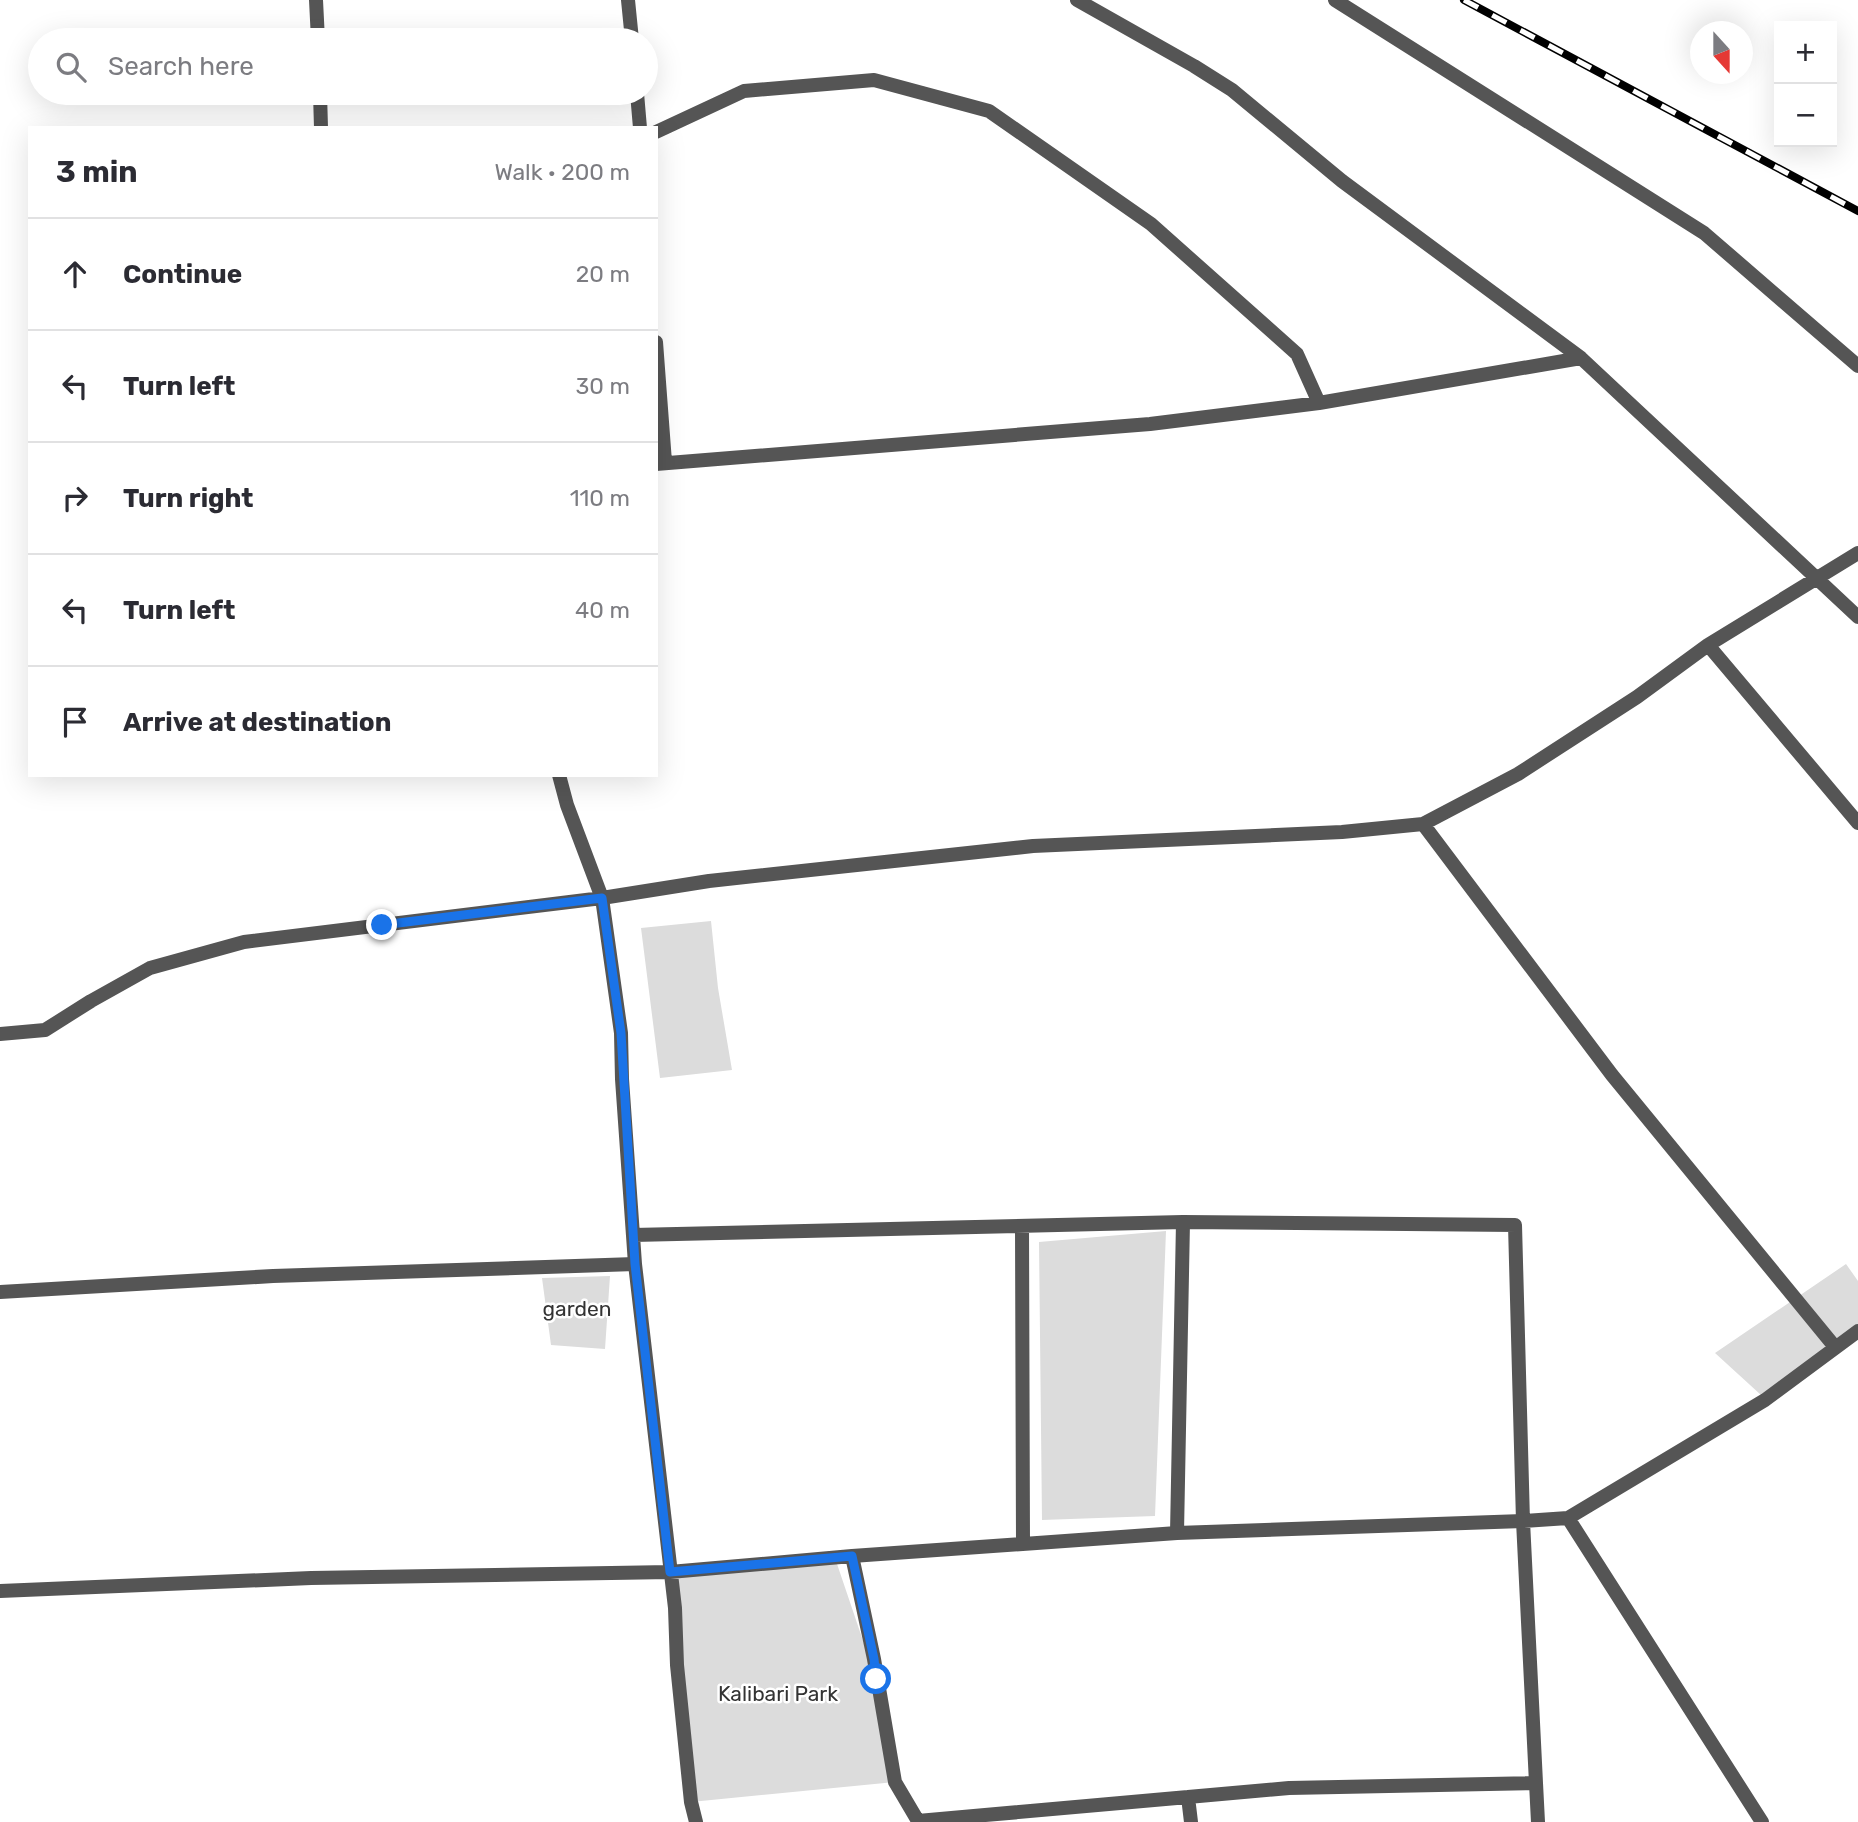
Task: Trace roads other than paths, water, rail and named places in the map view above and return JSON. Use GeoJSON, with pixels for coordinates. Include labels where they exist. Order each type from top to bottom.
{"type":"FeatureCollection","features":[{"type":"Feature","properties":{"kind":"street"},"geometry":{"type":"LineString","coordinates":[[316,0],[317,28]]}},
{"type":"Feature","properties":{"kind":"street"},"geometry":{"type":"LineString","coordinates":[[628,0],[631,28]]}},
{"type":"Feature","properties":{"kind":"street"},"geometry":{"type":"LineString","coordinates":[[1077,0],[1232,90],[1342,181],[1581,358],[1858,617]]}},
{"type":"Feature","properties":{"kind":"street"},"geometry":{"type":"LineString","coordinates":[[1335,0],[1703,233],[1858,366]]}},
{"type":"Feature","properties":{"kind":"street"},"geometry":{"type":"LineString","coordinates":[[658,131],[744,91],[874,80],[989,111],[1151,224],[1297,354],[1319,403]]}},
{"type":"Feature","properties":{"kind":"street"},"geometry":{"type":"LineString","coordinates":[[320,105],[321,126]]}},
{"type":"Feature","properties":{"kind":"street"},"geometry":{"type":"LineString","coordinates":[[638,105],[640,126]]}},
{"type":"Feature","properties":{"kind":"street"},"geometry":{"type":"LineString","coordinates":[[658,390],[661,463],[1150,424],[1319,403],[1581,358]]}},
{"type":"Feature","properties":{"kind":"street"},"geometry":{"type":"LineString","coordinates":[[0,1034],[45,1030],[91,1000],[150,968],[244,942],[602,898],[709,881],[1033,846],[1342,832],[1423,824],[1518,774],[1637,697],[1709,645],[1858,553]]}},
{"type":"Feature","properties":{"kind":"street"},"geometry":{"type":"LineString","coordinates":[[1709,645],[1858,823]]}},
{"type":"Feature","properties":{"kind":"street"},"geometry":{"type":"LineString","coordinates":[[560,777],[602,898],[621,1033],[635,1264],[675,1608],[677,1665],[691,1802],[696,1822]]}},
{"type":"Feature","properties":{"kind":"street"},"geometry":{"type":"LineString","coordinates":[[1423,824],[1612,1075],[1835,1347]]}},
{"type":"Feature","properties":{"kind":"street"},"geometry":{"type":"LineString","coordinates":[[633,1235],[1183,1222],[1515,1225],[1522,1521],[1538,1822]]}},
{"type":"Feature","properties":{"kind":"street"},"geometry":{"type":"LineString","coordinates":[[1177,1533],[1183,1222]]}},
{"type":"Feature","properties":{"kind":"street"},"geometry":{"type":"LineString","coordinates":[[1022,1226],[1023,1544]]}},
{"type":"Feature","properties":{"kind":"street"},"geometry":{"type":"LineString","coordinates":[[0,1292],[273,1276],[635,1264]]}},
{"type":"Feature","properties":{"kind":"street"},"geometry":{"type":"LineString","coordinates":[[0,1591],[311,1578],[670,1572],[1177,1533],[1568,1518],[1765,1400],[1858,1331]]}},
{"type":"Feature","properties":{"kind":"street"},"geometry":{"type":"LineString","coordinates":[[1568,1518],[1762,1822]]}},
{"type":"Feature","properties":{"kind":"street"},"geometry":{"type":"LineString","coordinates":[[852,1556],[874,1659],[895,1783],[919,1821],[1289,1788],[1536,1783]]}},
{"type":"Feature","properties":{"kind":"street"},"geometry":{"type":"LineString","coordinates":[[1188,1797],[1191,1822]]}},
{"type":"Feature","properties":{"kind":"railway"},"geometry":{"type":"LineString","coordinates":[[1464,0],[1858,211]]}},
{"type":"Feature","properties":{"kind":"park label","name":"garden"},"geometry":{"type":"Point","coordinates":[577,1309]}},
{"type":"Feature","properties":{"kind":"park label","name":"Kalibari Park"},"geometry":{"type":"Point","coordinates":[778,1694]}}]}
